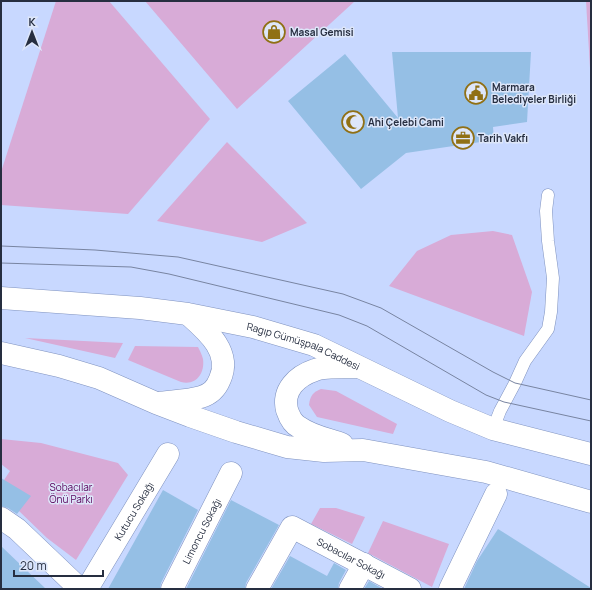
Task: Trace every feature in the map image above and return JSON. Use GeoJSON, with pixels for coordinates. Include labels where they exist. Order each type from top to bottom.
{"type":"FeatureCollection","features":[{"type":"Feature","properties":{"kind":"main road","name":"Ragıp Gümüşpala Caddesi"},"geometry":{"type":"LineString","coordinates":[[5,299],[140,308],[188,314],[253,327],[314,345],[450,411],[493,429],[591,454]]}},
{"type":"Feature","properties":{"kind":"main road"},"geometry":{"type":"LineString","coordinates":[[156,403],[201,397],[216,389],[224,371],[221,351],[209,332],[188,314]]}},
{"type":"Feature","properties":{"kind":"main road"},"geometry":{"type":"LineString","coordinates":[[1,353],[59,366],[99,378],[156,403],[236,432],[287,447],[324,452],[363,450]]}},
{"type":"Feature","properties":{"kind":"main road"},"geometry":{"type":"LineString","coordinates":[[361,367],[316,369],[298,378],[288,390],[285,403],[289,416],[298,427],[309,433],[363,450],[486,472],[591,502]]}},
{"type":"Feature","properties":{"kind":"main road","name":"Kutucu Sokağı"},"geometry":{"type":"LineString","coordinates":[[87,589],[168,454]]}},
{"type":"Feature","properties":{"kind":"main road","name":"Limoncu Sokağı"},"geometry":{"type":"LineString","coordinates":[[172,589],[231,473]]}},
{"type":"Feature","properties":{"kind":"main road"},"geometry":{"type":"LineString","coordinates":[[450,589],[496,494]]}},
{"type":"Feature","properties":{"kind":"main road"},"geometry":{"type":"LineString","coordinates":[[1,518],[17,529],[80,589]]}},
{"type":"Feature","properties":{"kind":"main road","name":"Sobacılar Sokağı"},"geometry":{"type":"LineString","coordinates":[[257,589],[292,527],[410,589]]}},
{"type":"Feature","properties":{"kind":"main road"},"geometry":{"type":"LineString","coordinates":[[350,589],[364,564]]}},
{"type":"Feature","properties":{"kind":"lane"},"geometry":{"type":"LineString","coordinates":[[493,429],[500,411],[516,382],[525,361],[548,329],[551,312],[553,278],[546,211],[548,195]]}},
{"type":"Feature","properties":{"kind":"green space"},"geometry":{"type":"Polygon","coordinates":[[[56,1],[109,1],[210,119],[128,214],[1,205],[1,172],[56,1]]]}},
{"type":"Feature","properties":{"kind":"green space"},"geometry":{"type":"Polygon","coordinates":[[[145,1],[355,1],[237,109],[145,1]]]}},
{"type":"Feature","properties":{"kind":"green space"},"geometry":{"type":"Polygon","coordinates":[[[586,1],[591,1],[591,85],[586,1]]]}},
{"type":"Feature","properties":{"kind":"green space"},"geometry":{"type":"Polygon","coordinates":[[[227,142],[307,223],[262,242],[157,221],[227,142]]]}},
{"type":"Feature","properties":{"kind":"green space"},"geometry":{"type":"Polygon","coordinates":[[[493,231],[512,235],[532,292],[524,336],[389,286],[417,251],[451,235],[493,231]]]}},
{"type":"Feature","properties":{"kind":"green space"},"geometry":{"type":"Polygon","coordinates":[[[25,338],[123,343],[115,358],[25,338]]]}},
{"type":"Feature","properties":{"kind":"green space"},"geometry":{"type":"Polygon","coordinates":[[[135,346],[198,347],[202,354],[203,369],[195,380],[186,383],[181,382],[128,360],[135,346]]]}},
{"type":"Feature","properties":{"kind":"green space"},"geometry":{"type":"Polygon","coordinates":[[[321,389],[336,391],[397,424],[393,434],[317,417],[309,405],[312,395],[321,389]]]}},
{"type":"Feature","properties":{"kind":"green space","name":"Sobacılar Önü Parkı"},"geometry":{"type":"Polygon","coordinates":[[[1,439],[41,443],[118,463],[128,475],[76,560],[47,538],[19,511],[4,480],[10,471],[1,464],[1,439]]]}},
{"type":"Feature","properties":{"kind":"green space"},"geometry":{"type":"Polygon","coordinates":[[[320,508],[336,508],[365,517],[352,544],[311,524],[320,508]]]}},
{"type":"Feature","properties":{"kind":"green space"},"geometry":{"type":"Polygon","coordinates":[[[383,521],[449,544],[432,587],[368,553],[383,521]]]}},
{"type":"Feature","properties":{"kind":"building"},"geometry":{"type":"Polygon","coordinates":[[[392,52],[531,52],[527,122],[493,127],[494,140],[406,153],[361,189],[288,101],[345,54],[398,118],[392,52]]]}},
{"type":"Feature","properties":{"kind":"building"},"geometry":{"type":"Polygon","coordinates":[[[1,478],[31,496],[17,514],[8,508],[1,506],[1,478]]]}},
{"type":"Feature","properties":{"kind":"building"},"geometry":{"type":"Polygon","coordinates":[[[163,490],[198,510],[161,583],[160,589],[108,589],[163,490]]]}},
{"type":"Feature","properties":{"kind":"building"},"geometry":{"type":"Polygon","coordinates":[[[231,500],[279,525],[246,583],[245,589],[186,589],[231,500]]]}},
{"type":"Feature","properties":{"kind":"building"},"geometry":{"type":"Polygon","coordinates":[[[498,529],[591,589],[464,589],[477,561],[498,529]]]}},
{"type":"Feature","properties":{"kind":"building"},"geometry":{"type":"Polygon","coordinates":[[[1,546],[46,589],[1,589],[1,546]]]}},
{"type":"Feature","properties":{"kind":"building"},"geometry":{"type":"Polygon","coordinates":[[[290,556],[327,576],[334,563],[346,570],[339,583],[338,589],[271,589],[290,556]]]}},
{"type":"Feature","properties":{"kind":"building"},"geometry":{"type":"Polygon","coordinates":[[[369,581],[383,589],[364,589],[369,581]]]}},
{"type":"Feature","properties":{"kind":"tram line"},"geometry":{"type":"LineString","coordinates":[[1,246],[95,250],[178,257],[343,294],[381,308],[515,383],[591,400]]}},
{"type":"Feature","properties":{"kind":"tram line"},"geometry":{"type":"LineString","coordinates":[[1,263],[131,267],[169,274],[339,315],[367,326],[486,395],[504,402],[591,421]]}},
{"type":"Feature","properties":{"kind":"place","name":"Masal Gemisi"},"geometry":{"type":"Point","coordinates":[274,32]}},
{"type":"Feature","properties":{"kind":"place","name":"Marmara Belediyeler Birliği"},"geometry":{"type":"Point","coordinates":[476,93]}},
{"type":"Feature","properties":{"kind":"place","name":"Ahi Çelebi Cami"},"geometry":{"type":"Point","coordinates":[353,122]}},
{"type":"Feature","properties":{"kind":"place","name":"Tarih Vakfı"},"geometry":{"type":"Point","coordinates":[463,138]}}]}
